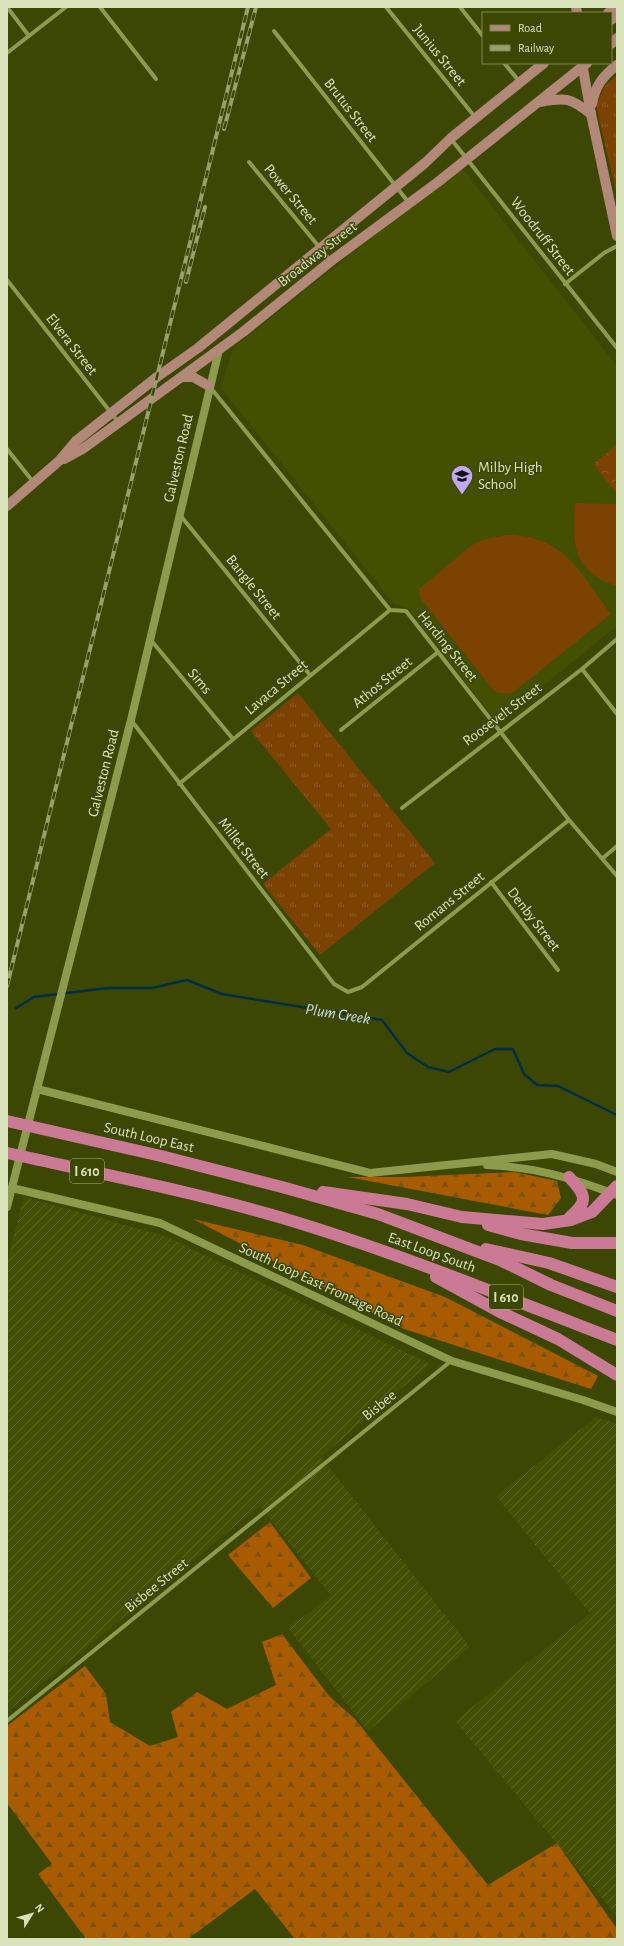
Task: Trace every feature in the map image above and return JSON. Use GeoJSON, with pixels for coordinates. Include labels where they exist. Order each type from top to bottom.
{"type":"FeatureCollection","features":[{"type":"Feature","properties":{"kind":"highway","name":"South Loop East"},"geometry":{"type":"LineString","coordinates":[[7,1121],[161,1156],[282,1187]]}},
{"type":"Feature","properties":{"kind":"highway","name":"East Loop South"},"geometry":{"type":"LineString","coordinates":[[7,1153],[167,1188],[278,1217],[395,1255],[617,1340]]}},
{"type":"Feature","properties":{"kind":"highway"},"geometry":{"type":"LineString","coordinates":[[566,1220],[581,1208],[583,1203],[579,1188],[569,1177]]}},
{"type":"Feature","properties":{"kind":"highway","name":"East Loop South"},"geometry":{"type":"LineString","coordinates":[[282,1187],[378,1214],[449,1240],[502,1261],[551,1285],[617,1311]]}},
{"type":"Feature","properties":{"kind":"highway"},"geometry":{"type":"LineString","coordinates":[[282,1187],[407,1204],[462,1217],[521,1234],[572,1243],[617,1243]]}},
{"type":"Feature","properties":{"kind":"highway"},"geometry":{"type":"LineString","coordinates":[[462,1217],[542,1224],[566,1220],[592,1212],[615,1191]]}},
{"type":"Feature","properties":{"kind":"highway"},"geometry":{"type":"LineString","coordinates":[[449,1240],[549,1263],[617,1287]]}},
{"type":"Feature","properties":{"kind":"highway"},"geometry":{"type":"LineString","coordinates":[[395,1255],[500,1312],[558,1339],[617,1375]]}},
{"type":"Feature","properties":{"kind":"main road","name":"Broadway Street"},"geometry":{"type":"LineString","coordinates":[[7,506],[59,462],[76,440],[157,377],[198,348],[396,187],[425,163],[451,138],[543,64]]}},
{"type":"Feature","properties":{"kind":"main road","name":"Broadway Street"},"geometry":{"type":"LineString","coordinates":[[59,462],[84,448],[218,350],[331,261],[467,160],[584,64]]}},
{"type":"Feature","properties":{"kind":"main road"},"geometry":{"type":"LineString","coordinates":[[584,64],[591,114],[617,236]]}},
{"type":"Feature","properties":{"kind":"main road"},"geometry":{"type":"LineString","coordinates":[[591,114],[594,91],[604,75],[617,65]]}},
{"type":"Feature","properties":{"kind":"main road"},"geometry":{"type":"LineString","coordinates":[[537,102],[558,98],[567,99],[574,101],[591,114]]}},
{"type":"Feature","properties":{"kind":"main road"},"geometry":{"type":"LineString","coordinates":[[198,348],[213,367]]}},
{"type":"Feature","properties":{"kind":"main road","name":"Galveston Road"},"geometry":{"type":"LineString","coordinates":[[7,1207],[131,720],[218,350]]}},
{"type":"Feature","properties":{"kind":"main road"},"geometry":{"type":"LineString","coordinates":[[182,377],[194,377],[209,386]]}},
{"type":"Feature","properties":{"kind":"main road"},"geometry":{"type":"LineString","coordinates":[[37,1089],[370,1173],[468,1164],[517,1156],[552,1154],[596,1164],[617,1172]]}},
{"type":"Feature","properties":{"kind":"main road"},"geometry":{"type":"LineString","coordinates":[[468,1164],[517,1166],[569,1177],[615,1191]]}},
{"type":"Feature","properties":{"kind":"main road","name":"South Loop East Frontage Road"},"geometry":{"type":"LineString","coordinates":[[12,1188],[160,1223],[452,1361],[583,1400],[617,1412]]}},
{"type":"Feature","properties":{"kind":"street"},"geometry":{"type":"LineString","coordinates":[[7,53],[66,7]]}},
{"type":"Feature","properties":{"kind":"street"},"geometry":{"type":"LineString","coordinates":[[100,7],[156,79]]}},
{"type":"Feature","properties":{"kind":"street","name":"Junius Street"},"geometry":{"type":"LineString","coordinates":[[386,7],[476,118]]}},
{"type":"Feature","properties":{"kind":"street"},"geometry":{"type":"LineString","coordinates":[[460,7],[482,35]]}},
{"type":"Feature","properties":{"kind":"street"},"geometry":{"type":"LineString","coordinates":[[7,8],[29,36]]}},
{"type":"Feature","properties":{"kind":"street","name":"Brutus Street"},"geometry":{"type":"LineString","coordinates":[[274,31],[409,203]]}},
{"type":"Feature","properties":{"kind":"street"},"geometry":{"type":"LineString","coordinates":[[505,64],[520,82]]}},
{"type":"Feature","properties":{"kind":"street","name":"Woodruff Street"},"geometry":{"type":"LineString","coordinates":[[451,138],[617,348]]}},
{"type":"Feature","properties":{"kind":"street","name":"Power Street"},"geometry":{"type":"LineString","coordinates":[[249,162],[331,261]]}},
{"type":"Feature","properties":{"kind":"street"},"geometry":{"type":"LineString","coordinates":[[566,284],[604,253],[617,246]]}},
{"type":"Feature","properties":{"kind":"street","name":"Elvera Street"},"geometry":{"type":"LineString","coordinates":[[7,280],[119,423]]}},
{"type":"Feature","properties":{"kind":"street"},"geometry":{"type":"LineString","coordinates":[[209,386],[390,610]]}},
{"type":"Feature","properties":{"kind":"street"},"geometry":{"type":"LineString","coordinates":[[7,449],[35,483]]}},
{"type":"Feature","properties":{"kind":"street","name":"Bangle Street"},"geometry":{"type":"LineString","coordinates":[[180,514],[310,675]]}},
{"type":"Feature","properties":{"kind":"street","name":"Harding Street"},"geometry":{"type":"LineString","coordinates":[[390,610],[406,612],[500,730],[569,820],[617,876]]}},
{"type":"Feature","properties":{"kind":"street","name":"Lavaca Street"},"geometry":{"type":"LineString","coordinates":[[179,784],[390,610]]}},
{"type":"Feature","properties":{"kind":"street","name":"Sims"},"geometry":{"type":"LineString","coordinates":[[150,639],[233,739]]}},
{"type":"Feature","properties":{"kind":"street","name":"Roosevelt Street"},"geometry":{"type":"LineString","coordinates":[[402,808],[500,730],[582,669],[617,639]]}},
{"type":"Feature","properties":{"kind":"street","name":"Athos Street"},"geometry":{"type":"LineString","coordinates":[[341,730],[438,652]]}},
{"type":"Feature","properties":{"kind":"street"},"geometry":{"type":"LineString","coordinates":[[582,669],[617,714]]}},
{"type":"Feature","properties":{"kind":"street","name":"Millet Street"},"geometry":{"type":"LineString","coordinates":[[131,720],[334,984],[341,988]]}},
{"type":"Feature","properties":{"kind":"street","name":"Romans Street"},"geometry":{"type":"LineString","coordinates":[[341,988],[348,992],[362,987],[569,820]]}},
{"type":"Feature","properties":{"kind":"street"},"geometry":{"type":"LineString","coordinates":[[602,858],[617,846]]}},
{"type":"Feature","properties":{"kind":"street","name":"Denby Street"},"geometry":{"type":"LineString","coordinates":[[491,882],[558,970]]}},
{"type":"Feature","properties":{"kind":"street","name":"Bisbee"},"geometry":{"type":"LineString","coordinates":[[321,1467],[452,1361]]}},
{"type":"Feature","properties":{"kind":"street","name":"Bisbee Street"},"geometry":{"type":"LineString","coordinates":[[7,1721],[321,1467]]}},
{"type":"Feature","properties":{"kind":"shaded area","name":"Milby High School"},"geometry":{"type":"Polygon","coordinates":[[[461,167],[617,366],[617,626],[497,723],[408,608],[394,604],[221,388],[233,348],[461,167]]]}},
{"type":"Feature","properties":{"kind":"shaded area"},"geometry":{"type":"Polygon","coordinates":[[[24,1197],[165,1236],[430,1364],[321,1457],[470,1647],[368,1731],[288,1628],[331,1596],[260,1506],[7,1712],[7,1262],[24,1197]]]}},
{"type":"Feature","properties":{"kind":"shaded area"},"geometry":{"type":"Polygon","coordinates":[[[596,1417],[617,1424],[617,1916],[455,1721],[590,1613],[496,1496],[596,1417]]]}},
{"type":"Feature","properties":{"kind":"green space"},"geometry":{"type":"Polygon","coordinates":[[[617,75],[617,196],[596,105],[604,87],[617,75]]]}},
{"type":"Feature","properties":{"kind":"green space"},"geometry":{"type":"Polygon","coordinates":[[[617,445],[617,494],[593,464],[617,445]]]}},
{"type":"Feature","properties":{"kind":"green space"},"geometry":{"type":"Polygon","coordinates":[[[617,449],[617,468],[611,473],[602,462],[617,449]]]}},
{"type":"Feature","properties":{"kind":"green space"},"geometry":{"type":"Polygon","coordinates":[[[575,503],[617,504],[617,586],[602,580],[591,573],[583,564],[578,555],[574,532],[575,503]]]}},
{"type":"Feature","properties":{"kind":"green space"},"geometry":{"type":"Polygon","coordinates":[[[507,535],[526,536],[543,541],[557,549],[580,571],[611,614],[511,694],[495,692],[420,598],[419,589],[472,545],[485,539],[507,535]]]}},
{"type":"Feature","properties":{"kind":"green space"},"geometry":{"type":"Polygon","coordinates":[[[298,693],[435,863],[320,955],[263,884],[331,829],[251,731],[298,693]]]}},
{"type":"Feature","properties":{"kind":"green space"},"geometry":{"type":"Polygon","coordinates":[[[514,1172],[557,1181],[561,1198],[548,1215],[348,1177],[404,1177],[514,1172]]]}},
{"type":"Feature","properties":{"kind":"green space"},"geometry":{"type":"Polygon","coordinates":[[[193,1219],[303,1245],[445,1297],[598,1376],[591,1389],[404,1329],[193,1219]]]}},
{"type":"Feature","properties":{"kind":"green space"},"geometry":{"type":"Polygon","coordinates":[[[270,1522],[311,1578],[273,1608],[228,1555],[270,1522]]]}},
{"type":"Feature","properties":{"kind":"green space"},"geometry":{"type":"Polygon","coordinates":[[[282,1634],[329,1696],[355,1719],[488,1885],[557,1843],[617,1929],[617,1939],[295,1939],[255,1889],[188,1939],[86,1939],[38,1874],[52,1864],[7,1803],[7,1726],[85,1666],[106,1694],[110,1722],[150,1746],[178,1737],[171,1712],[197,1692],[227,1709],[276,1685],[262,1642],[282,1634]]]}},
{"type":"Feature","properties":{"kind":"waterway","name":"Plum Creek"},"geometry":{"type":"LineString","coordinates":[[16,1008],[34,997],[108,988],[152,988],[187,980],[222,994],[382,1020],[407,1053],[428,1067],[449,1072],[495,1049],[513,1049],[524,1074],[537,1085],[558,1086],[617,1115]]}},
{"type":"Feature","properties":{"kind":"railway"},"geometry":{"type":"LineString","coordinates":[[7,986],[248,7]]}},
{"type":"Feature","properties":{"kind":"railway"},"geometry":{"type":"LineString","coordinates":[[224,129],[256,7]]}},
{"type":"Feature","properties":{"kind":"railway"},"geometry":{"type":"LineString","coordinates":[[186,282],[205,207]]}},
{"type":"Feature","properties":{"kind":"place","name":"Milby High School"},"geometry":{"type":"Point","coordinates":[462,496]}}]}
